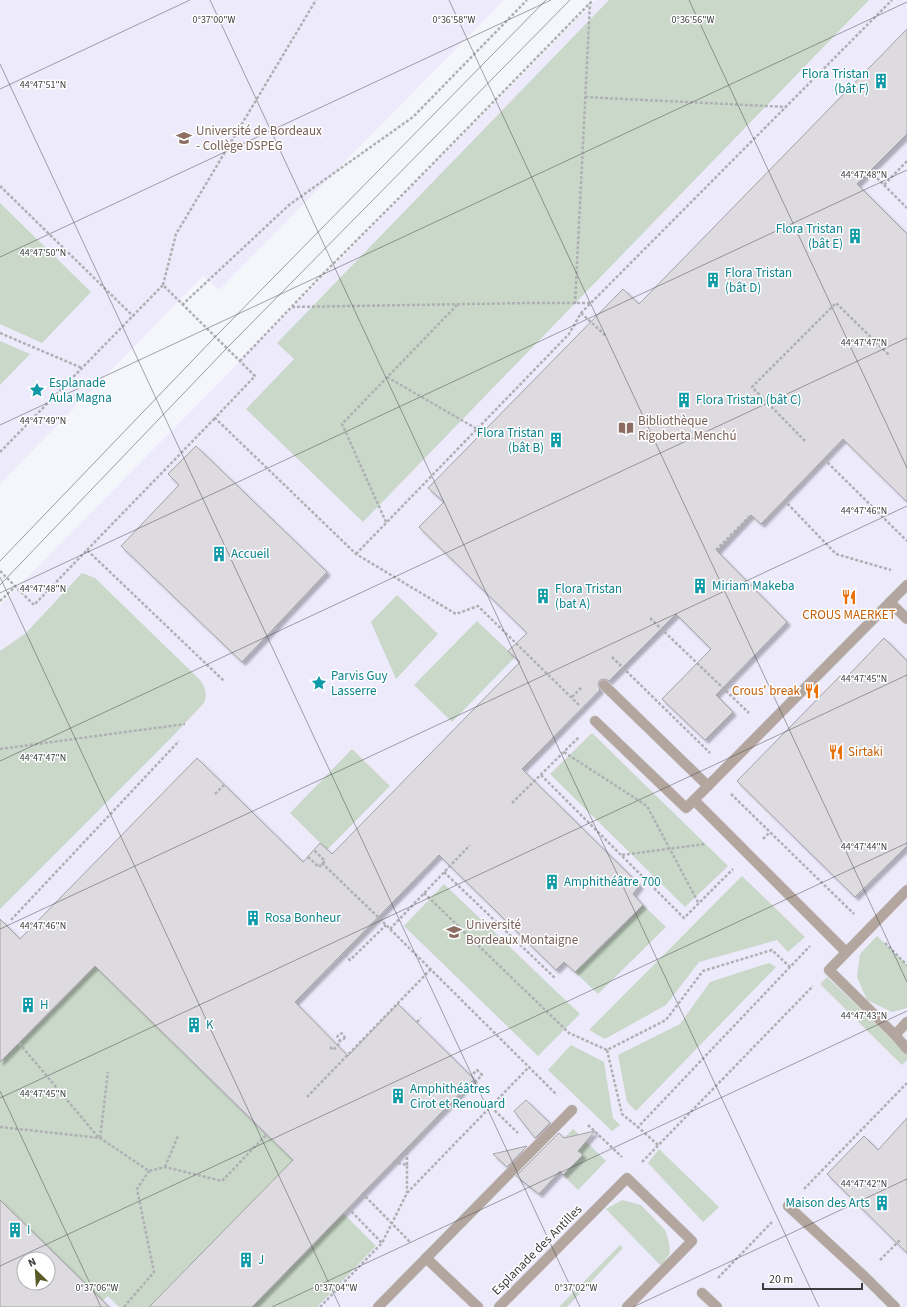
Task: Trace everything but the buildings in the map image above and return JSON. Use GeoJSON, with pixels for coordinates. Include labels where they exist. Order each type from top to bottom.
{"type":"FeatureCollection","features":[{"type":"Feature","properties":{"kind":"street"},"geometry":{"type":"LineString","coordinates":[[595,721],[686,808],[907,585]]}},
{"type":"Feature","properties":{"kind":"street"},"geometry":{"type":"LineString","coordinates":[[890,602],[907,618]]}},
{"type":"Feature","properties":{"kind":"street"},"geometry":{"type":"LineString","coordinates":[[604,685],[712,782]]}},
{"type":"Feature","properties":{"kind":"street"},"geometry":{"type":"LineString","coordinates":[[694,800],[846,952]]}},
{"type":"Feature","properties":{"kind":"street"},"geometry":{"type":"LineString","coordinates":[[907,890],[829,970],[907,1048]]}},
{"type":"Feature","properties":{"kind":"street"},"geometry":{"type":"LineString","coordinates":[[895,1035],[907,1022]]}},
{"type":"Feature","properties":{"kind":"street"},"geometry":{"type":"LineString","coordinates":[[378,1307],[572,1110]]}},
{"type":"Feature","properties":{"kind":"street"},"geometry":{"type":"LineString","coordinates":[[627,1178],[692,1241],[627,1307]]}},
{"type":"Feature","properties":{"kind":"street","name":"Esplanade des Antilles"},"geometry":{"type":"LineString","coordinates":[[499,1307],[627,1178]]}},
{"type":"Feature","properties":{"kind":"street"},"geometry":{"type":"LineString","coordinates":[[788,1206],[864,1276],[895,1307]]}},
{"type":"Feature","properties":{"kind":"street"},"geometry":{"type":"LineString","coordinates":[[426,1258],[478,1307]]}},
{"type":"Feature","properties":{"kind":"street"},"geometry":{"type":"LineString","coordinates":[[702,1293],[717,1307]]}},
{"type":"Feature","properties":{"kind":"path"},"geometry":{"type":"LineString","coordinates":[[0,452],[163,285],[176,234],[316,0]]}},
{"type":"Feature","properties":{"kind":"path"},"geometry":{"type":"LineString","coordinates":[[182,305],[289,205],[413,116],[527,0]]}},
{"type":"Feature","properties":{"kind":"path"},"geometry":{"type":"LineString","coordinates":[[240,361],[291,307],[593,0]]}},
{"type":"Feature","properties":{"kind":"path"},"geometry":{"type":"LineString","coordinates":[[356,554],[569,334],[581,313],[892,0]]}},
{"type":"Feature","properties":{"kind":"path"},"geometry":{"type":"LineString","coordinates":[[575,304],[590,3]]}},
{"type":"Feature","properties":{"kind":"path"},"geometry":{"type":"LineString","coordinates":[[585,97],[786,107]]}},
{"type":"Feature","properties":{"kind":"path"},"geometry":{"type":"LineString","coordinates":[[884,185],[907,161]]}},
{"type":"Feature","properties":{"kind":"path"},"geometry":{"type":"LineString","coordinates":[[870,171],[907,208]]}},
{"type":"Feature","properties":{"kind":"path"},"geometry":{"type":"LineString","coordinates":[[0,186],[133,316]]}},
{"type":"Feature","properties":{"kind":"path"},"geometry":{"type":"LineString","coordinates":[[0,571],[34,605],[255,376],[163,285]]}},
{"type":"Feature","properties":{"kind":"path"},"geometry":{"type":"LineString","coordinates":[[291,307],[591,303]]}},
{"type":"Feature","properties":{"kind":"path"},"geometry":{"type":"LineString","coordinates":[[805,441],[752,387],[836,303],[889,355]]}},
{"type":"Feature","properties":{"kind":"path"},"geometry":{"type":"LineString","coordinates":[[386,522],[342,424],[457,305]]}},
{"type":"Feature","properties":{"kind":"path"},"geometry":{"type":"LineString","coordinates":[[581,313],[606,336]]}},
{"type":"Feature","properties":{"kind":"path"},"geometry":{"type":"LineString","coordinates":[[0,332],[82,368]]}},
{"type":"Feature","properties":{"kind":"path"},"geometry":{"type":"LineString","coordinates":[[387,377],[477,429]]}},
{"type":"Feature","properties":{"kind":"path"},"geometry":{"type":"LineString","coordinates":[[215,418],[356,554],[456,614],[478,606],[582,708]]}},
{"type":"Feature","properties":{"kind":"path"},"geometry":{"type":"LineString","coordinates":[[824,460],[907,541]]}},
{"type":"Feature","properties":{"kind":"path"},"geometry":{"type":"LineString","coordinates":[[784,500],[836,554],[893,570]]}},
{"type":"Feature","properties":{"kind":"path"},"geometry":{"type":"LineString","coordinates":[[716,550],[751,515]]}},
{"type":"Feature","properties":{"kind":"path"},"geometry":{"type":"LineString","coordinates":[[87,550],[224,681]]}},
{"type":"Feature","properties":{"kind":"path"},"geometry":{"type":"LineString","coordinates":[[0,601],[16,586]]}},
{"type":"Feature","properties":{"kind":"path"},"geometry":{"type":"LineString","coordinates":[[650,618],[765,728]]}},
{"type":"Feature","properties":{"kind":"path"},"geometry":{"type":"LineString","coordinates":[[612,657],[726,768]]}},
{"type":"Feature","properties":{"kind":"path"},"geometry":{"type":"LineString","coordinates":[[572,697],[582,687]]}},
{"type":"Feature","properties":{"kind":"path"},"geometry":{"type":"LineString","coordinates":[[512,803],[595,721]]}},
{"type":"Feature","properties":{"kind":"path"},"geometry":{"type":"LineString","coordinates":[[0,749],[185,724]]}},
{"type":"Feature","properties":{"kind":"path"},"geometry":{"type":"LineString","coordinates":[[10,920],[179,741]]}},
{"type":"Feature","properties":{"kind":"path"},"geometry":{"type":"LineString","coordinates":[[564,752],[647,806],[699,904]]}},
{"type":"Feature","properties":{"kind":"path"},"geometry":{"type":"LineString","coordinates":[[541,775],[684,918],[770,832]]}},
{"type":"Feature","properties":{"kind":"path"},"geometry":{"type":"LineString","coordinates":[[712,782],[770,832],[907,965]]}},
{"type":"Feature","properties":{"kind":"path"},"geometry":{"type":"LineString","coordinates":[[215,794],[224,784]]}},
{"type":"Feature","properties":{"kind":"path"},"geometry":{"type":"LineString","coordinates":[[622,855],[705,844]]}},
{"type":"Feature","properties":{"kind":"path"},"geometry":{"type":"LineString","coordinates":[[390,929],[470,845]]}},
{"type":"Feature","properties":{"kind":"path"},"geometry":{"type":"LineString","coordinates":[[308,856],[319,867],[325,861],[314,850]]}},
{"type":"Feature","properties":{"kind":"path"},"geometry":{"type":"LineString","coordinates":[[322,863],[572,1110],[635,1169]]}},
{"type":"Feature","properties":{"kind":"path"},"geometry":{"type":"LineString","coordinates":[[444,872],[556,980]]}},
{"type":"Feature","properties":{"kind":"path"},"geometry":{"type":"LineString","coordinates":[[424,894],[569,1033],[607,1050]]}},
{"type":"Feature","properties":{"kind":"path"},"geometry":{"type":"LineString","coordinates":[[380,919],[345,955],[350,960],[386,925]]}},
{"type":"Feature","properties":{"kind":"path"},"geometry":{"type":"LineString","coordinates":[[638,1126],[824,930]]}},
{"type":"Feature","properties":{"kind":"path"},"geometry":{"type":"LineString","coordinates":[[607,1050],[666,1020],[703,971],[772,950],[790,967]]}},
{"type":"Feature","properties":{"kind":"path"},"geometry":{"type":"LineString","coordinates":[[307,1097],[430,969]]}},
{"type":"Feature","properties":{"kind":"path"},"geometry":{"type":"LineString","coordinates":[[627,1178],[829,970]]}},
{"type":"Feature","properties":{"kind":"path"},"geometry":{"type":"LineString","coordinates":[[417,1022],[421,1018]]}},
{"type":"Feature","properties":{"kind":"path"},"geometry":{"type":"LineString","coordinates":[[330,1047],[333,1050],[340,1043],[340,1040]]}},
{"type":"Feature","properties":{"kind":"path"},"geometry":{"type":"LineString","coordinates":[[18,1043],[100,1138],[149,1171]]}},
{"type":"Feature","properties":{"kind":"path"},"geometry":{"type":"LineString","coordinates":[[607,1050],[622,1114],[638,1126],[658,1145]]}},
{"type":"Feature","properties":{"kind":"path"},"geometry":{"type":"LineString","coordinates":[[320,1307],[382,1243],[407,1193],[529,1067]]}},
{"type":"Feature","properties":{"kind":"path"},"geometry":{"type":"LineString","coordinates":[[407,1193],[408,1152],[482,1075],[477,1070],[471,1076]]}},
{"type":"Feature","properties":{"kind":"path"},"geometry":{"type":"LineString","coordinates":[[100,1138],[108,1072]]}},
{"type":"Feature","properties":{"kind":"path"},"geometry":{"type":"LineString","coordinates":[[491,1107],[519,1135]]}},
{"type":"Feature","properties":{"kind":"path"},"geometry":{"type":"LineString","coordinates":[[0,1127],[100,1138]]}},
{"type":"Feature","properties":{"kind":"path"},"geometry":{"type":"LineString","coordinates":[[124,1307],[154,1272],[137,1189],[149,1171],[165,1167],[222,1181],[267,1134]]}},
{"type":"Feature","properties":{"kind":"path"},"geometry":{"type":"LineString","coordinates":[[165,1167],[178,1136]]}},
{"type":"Feature","properties":{"kind":"path"},"geometry":{"type":"LineString","coordinates":[[393,1162],[407,1165]]}},
{"type":"Feature","properties":{"kind":"path"},"geometry":{"type":"LineString","coordinates":[[362,1193],[426,1258]]}},
{"type":"Feature","properties":{"kind":"path"},"geometry":{"type":"LineString","coordinates":[[348,1208],[382,1243]]}},
{"type":"Feature","properties":{"kind":"path"},"geometry":{"type":"LineString","coordinates":[[864,1276],[900,1240]]}},
{"type":"Feature","properties":{"kind":"shaded area","name":"Université de Bordeaux - Collège DSPEG"},"geometry":{"type":"Polygon","coordinates":[[[0,0],[504,0],[219,290],[203,276],[0,484],[0,0]]]}},
{"type":"Feature","properties":{"kind":"shaded area","name":"Université Bordeaux Montaigne"},"geometry":{"type":"Polygon","coordinates":[[[596,0],[907,0],[907,1307],[0,1307],[0,605],[596,0]]]}},
{"type":"Feature","properties":{"kind":"green space"},"geometry":{"type":"Polygon","coordinates":[[[609,0],[869,0],[363,522],[246,409],[294,359],[277,343],[609,0]]]}},
{"type":"Feature","properties":{"kind":"green space"},"geometry":{"type":"Polygon","coordinates":[[[0,203],[91,292],[42,343],[0,324],[0,203]]]}},
{"type":"Feature","properties":{"kind":"green space"},"geometry":{"type":"Polygon","coordinates":[[[0,341],[30,354],[0,385],[0,341]]]}},
{"type":"Feature","properties":{"kind":"green space"},"geometry":{"type":"Polygon","coordinates":[[[82,573],[95,578],[200,680],[205,689],[205,700],[204,703],[173,736],[0,909],[0,651],[26,633],[82,573]]]}},
{"type":"Feature","properties":{"kind":"green space"},"geometry":{"type":"Polygon","coordinates":[[[397,595],[438,634],[396,679],[371,622],[397,595]]]}},
{"type":"Feature","properties":{"kind":"green space"},"geometry":{"type":"Polygon","coordinates":[[[477,621],[515,657],[452,722],[414,685],[477,621]]]}},
{"type":"Feature","properties":{"kind":"green space"},"geometry":{"type":"Polygon","coordinates":[[[592,733],[728,866],[685,907],[550,774],[592,733]]]}},
{"type":"Feature","properties":{"kind":"green space"},"geometry":{"type":"Polygon","coordinates":[[[352,749],[390,786],[327,850],[290,813],[352,749]]]}},
{"type":"Feature","properties":{"kind":"green space"},"geometry":{"type":"Polygon","coordinates":[[[742,876],[805,937],[788,952],[777,940],[699,962],[666,1005],[605,1039],[589,1030],[742,876]]]}},
{"type":"Feature","properties":{"kind":"green space"},"geometry":{"type":"Polygon","coordinates":[[[444,884],[580,1014],[538,1056],[404,926],[444,884]]]}},
{"type":"Feature","properties":{"kind":"green space"},"geometry":{"type":"Polygon","coordinates":[[[643,905],[666,927],[598,994],[575,972],[643,905]]]}},
{"type":"Feature","properties":{"kind":"green space"},"geometry":{"type":"Polygon","coordinates":[[[877,936],[907,965],[907,1008],[892,1012],[867,1000],[857,977],[860,954],[877,936]]]}},
{"type":"Feature","properties":{"kind":"green space"},"geometry":{"type":"Polygon","coordinates":[[[769,963],[776,967],[636,1111],[627,1102],[618,1055],[680,1024],[710,982],[769,963]]]}},
{"type":"Feature","properties":{"kind":"green space"},"geometry":{"type":"Polygon","coordinates":[[[95,966],[293,1160],[149,1307],[119,1307],[108,1296],[102,1301],[56,1255],[56,1251],[52,1251],[0,1200],[0,1062],[95,966]]]}},
{"type":"Feature","properties":{"kind":"green space"},"geometry":{"type":"Polygon","coordinates":[[[827,977],[907,1054],[907,1060],[902,1065],[820,984],[827,977]]]}},
{"type":"Feature","properties":{"kind":"green space"},"geometry":{"type":"Polygon","coordinates":[[[571,1045],[604,1062],[613,1118],[620,1125],[612,1131],[548,1070],[571,1045]]]}},
{"type":"Feature","properties":{"kind":"green space"},"geometry":{"type":"Polygon","coordinates":[[[573,1129],[606,1161],[578,1190],[563,1175],[582,1155],[564,1138],[573,1129]]]}},
{"type":"Feature","properties":{"kind":"green space"},"geometry":{"type":"Polygon","coordinates":[[[659,1149],[719,1207],[703,1222],[648,1163],[659,1149]]]}},
{"type":"Feature","properties":{"kind":"green space"},"geometry":{"type":"Polygon","coordinates":[[[622,1200],[641,1205],[665,1230],[669,1242],[670,1253],[661,1266],[606,1209],[622,1200]]]}},
{"type":"Feature","properties":{"kind":"green space"},"geometry":{"type":"Polygon","coordinates":[[[343,1213],[376,1246],[317,1307],[252,1307],[343,1213]]]}},
{"type":"Feature","properties":{"kind":"green space"},"geometry":{"type":"Polygon","coordinates":[[[620,1245],[623,1248],[567,1307],[559,1307],[620,1245]]]}},
{"type":"Feature","properties":{"kind":"tram line"},"geometry":{"type":"LineString","coordinates":[[0,561],[215,337],[546,0]]}},
{"type":"Feature","properties":{"kind":"tram line"},"geometry":{"type":"LineString","coordinates":[[0,585],[227,348],[570,0]]}},
{"type":"Feature","properties":{"kind":"place","name":"Flora Tristan (bât F)"},"geometry":{"type":"Point","coordinates":[881,81]}},
{"type":"Feature","properties":{"kind":"place","name":"Université de Bordeaux - Collège DSPEG"},"geometry":{"type":"Point","coordinates":[184,138]}},
{"type":"Feature","properties":{"kind":"place","name":"Flora Tristan (bât E)"},"geometry":{"type":"Point","coordinates":[855,236]}},
{"type":"Feature","properties":{"kind":"place","name":"Flora Tristan (bât D)"},"geometry":{"type":"Point","coordinates":[713,280]}},
{"type":"Feature","properties":{"kind":"place","name":"Esplanade Aula Magna"},"geometry":{"type":"Point","coordinates":[37,390]}},
{"type":"Feature","properties":{"kind":"place","name":"Flora Tristan (bât C)"},"geometry":{"type":"Point","coordinates":[684,400]}},
{"type":"Feature","properties":{"kind":"place","name":"Bibliothèque Rigoberta Menchú"},"geometry":{"type":"Point","coordinates":[626,428]}},
{"type":"Feature","properties":{"kind":"place","name":"Flora Tristan (bât B)"},"geometry":{"type":"Point","coordinates":[556,440]}},
{"type":"Feature","properties":{"kind":"place","name":"Accueil"},"geometry":{"type":"Point","coordinates":[219,554]}},
{"type":"Feature","properties":{"kind":"place","name":"Miriam Makeba"},"geometry":{"type":"Point","coordinates":[700,586]}},
{"type":"Feature","properties":{"kind":"place","name":"Flora Tristan (bat A)"},"geometry":{"type":"Point","coordinates":[543,596]}},
{"type":"Feature","properties":{"kind":"place","name":"CROUS MAERKET"},"geometry":{"type":"Point","coordinates":[849,597]}},
{"type":"Feature","properties":{"kind":"place","name":"Parvis Guy Lasserre"},"geometry":{"type":"Point","coordinates":[319,683]}},
{"type":"Feature","properties":{"kind":"place","name":"Crous' break"},"geometry":{"type":"Point","coordinates":[812,691]}},
{"type":"Feature","properties":{"kind":"place","name":"Sirtaki"},"geometry":{"type":"Point","coordinates":[836,752]}},
{"type":"Feature","properties":{"kind":"place","name":"Amphithéâtre 700"},"geometry":{"type":"Point","coordinates":[552,882]}},
{"type":"Feature","properties":{"kind":"place","name":"Rosa Bonheur"},"geometry":{"type":"Point","coordinates":[253,918]}},
{"type":"Feature","properties":{"kind":"place","name":"Université Bordeaux Montaigne"},"geometry":{"type":"Point","coordinates":[454,932]}},
{"type":"Feature","properties":{"kind":"place","name":"H"},"geometry":{"type":"Point","coordinates":[28,1005]}},
{"type":"Feature","properties":{"kind":"place","name":"K"},"geometry":{"type":"Point","coordinates":[194,1025]}},
{"type":"Feature","properties":{"kind":"place","name":"Amphithéâtres Cirot et Renouard"},"geometry":{"type":"Point","coordinates":[398,1096]}},
{"type":"Feature","properties":{"kind":"place","name":"Maison des Arts"},"geometry":{"type":"Point","coordinates":[882,1203]}},
{"type":"Feature","properties":{"kind":"place","name":"I"},"geometry":{"type":"Point","coordinates":[15,1230]}},
{"type":"Feature","properties":{"kind":"place","name":"J"},"geometry":{"type":"Point","coordinates":[246,1260]}}]}
